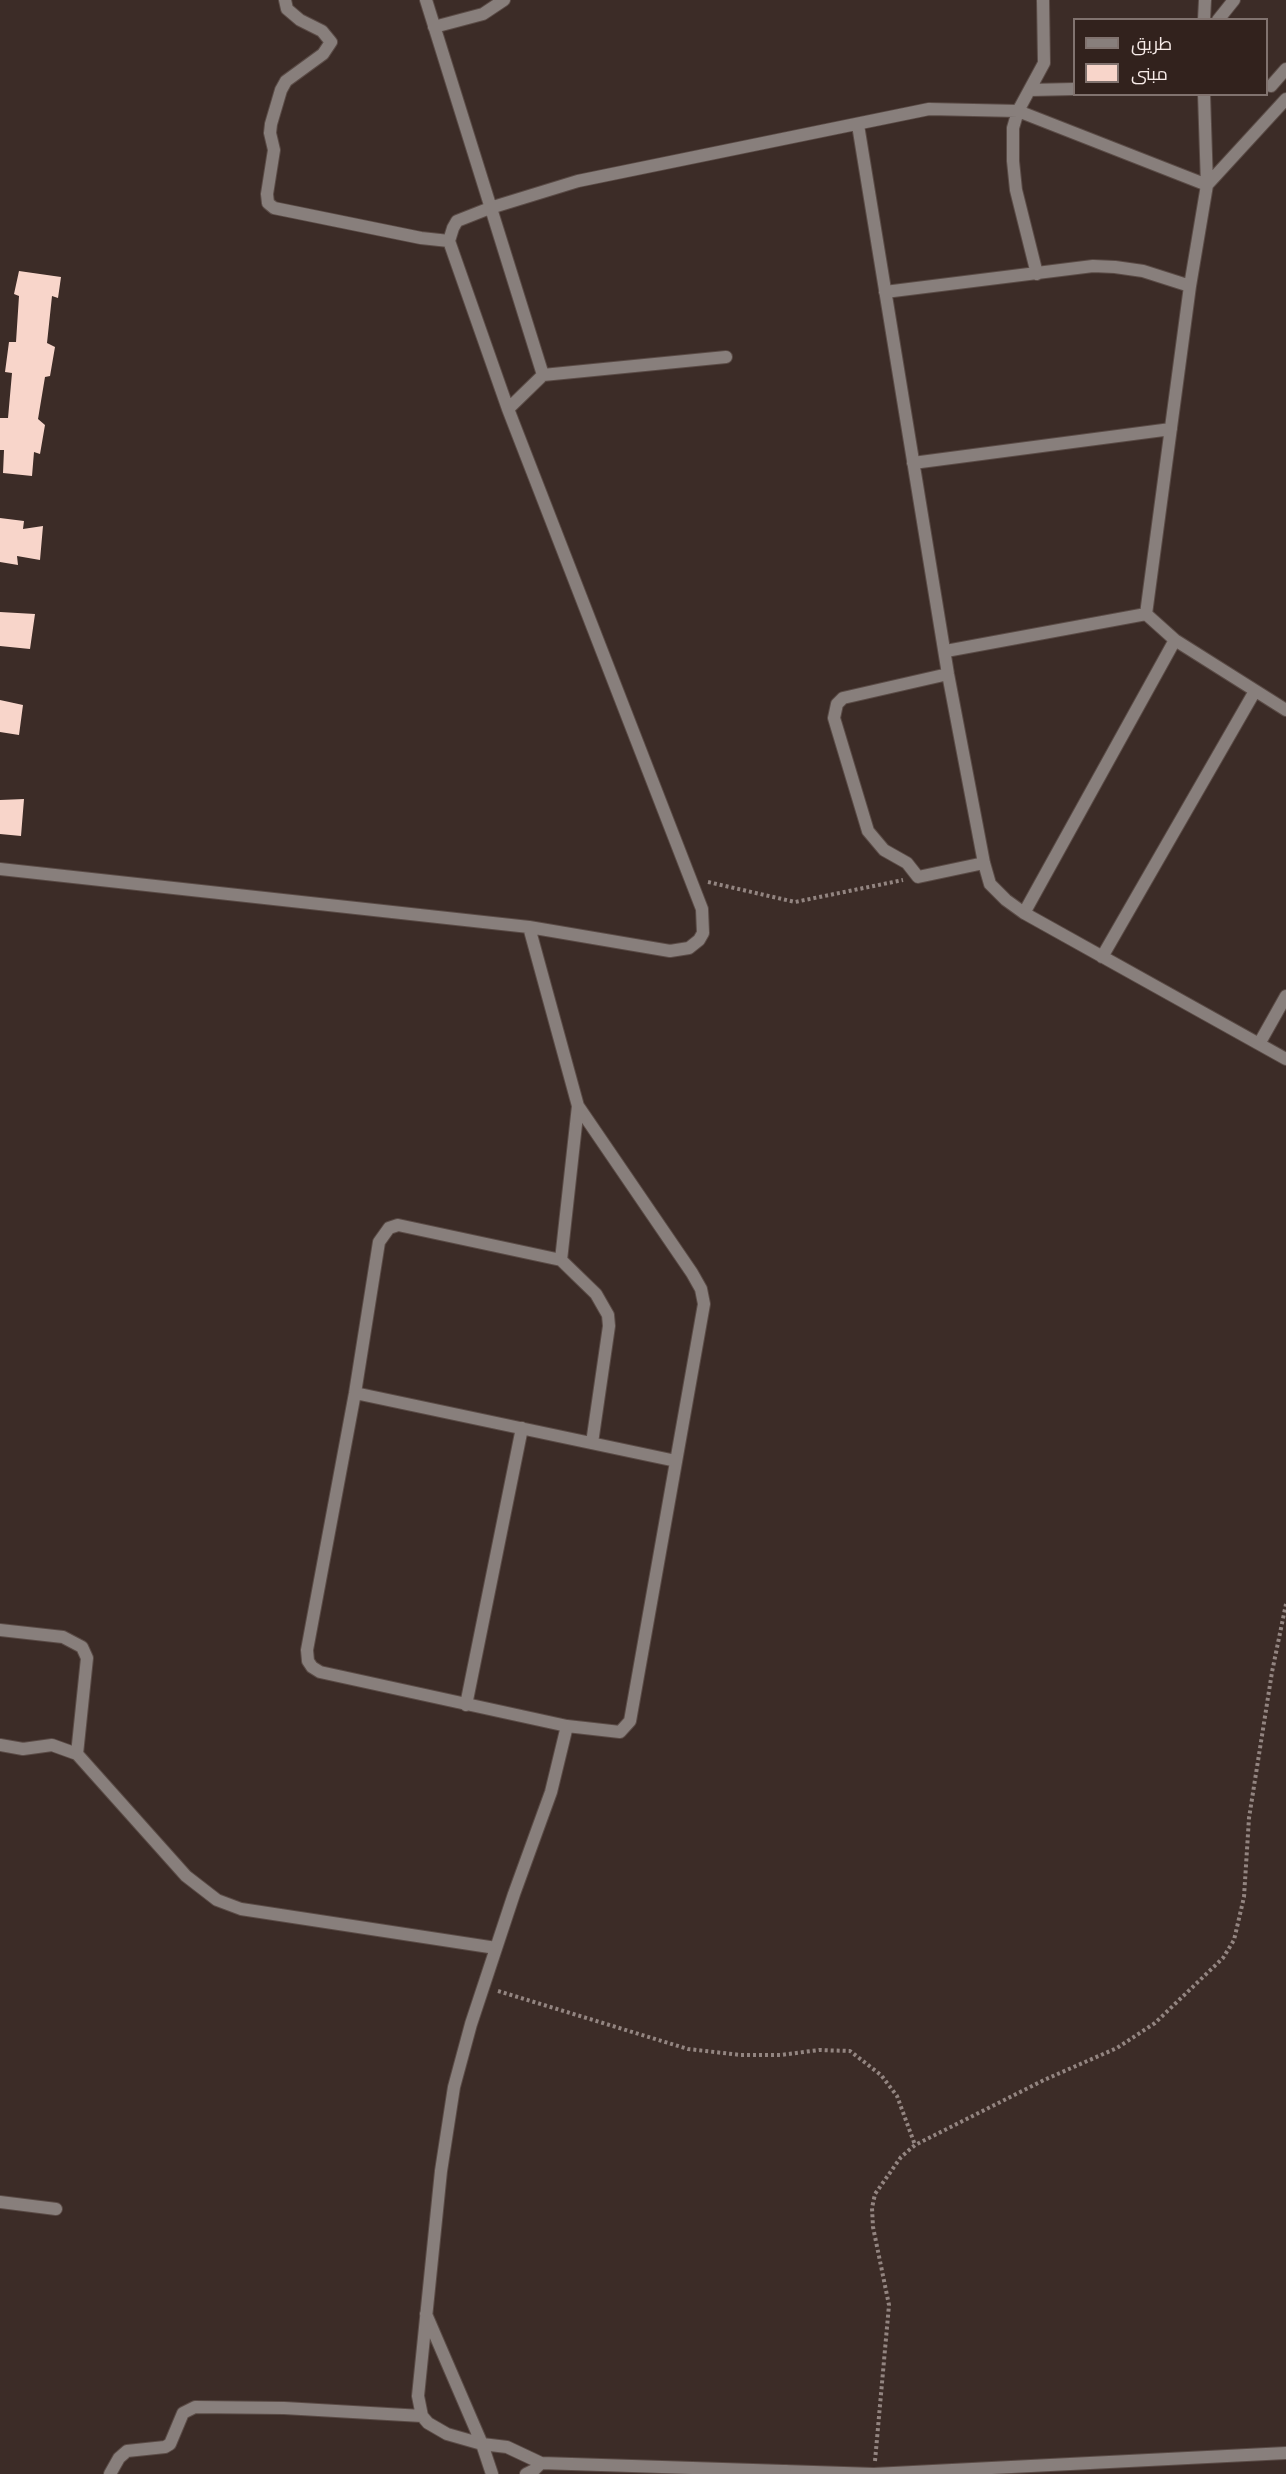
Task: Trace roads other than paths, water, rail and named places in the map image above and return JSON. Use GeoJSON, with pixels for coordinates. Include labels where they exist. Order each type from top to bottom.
{"type":"FeatureCollection","features":[{"type":"Feature","properties":{"kind":"street"},"geometry":{"type":"LineString","coordinates":[[285,0],[287,9],[300,20],[322,32],[331,42],[323,54],[286,81],[282,90],[271,124],[270,133],[274,150],[267,194],[268,202],[274,208],[421,238],[449,241]]}},
{"type":"Feature","properties":{"kind":"street"},"geometry":{"type":"LineString","coordinates":[[426,0],[543,375]]}},
{"type":"Feature","properties":{"kind":"street"},"geometry":{"type":"LineString","coordinates":[[434,27],[483,14],[504,0]]}},
{"type":"Feature","properties":{"kind":"street"},"geometry":{"type":"LineString","coordinates":[[1037,274],[1016,190],[1013,128],[1018,111],[1044,63],[1043,0]]}},
{"type":"Feature","properties":{"kind":"street"},"geometry":{"type":"LineString","coordinates":[[1204,0],[1204,18]]}},
{"type":"Feature","properties":{"kind":"street"},"geometry":{"type":"LineString","coordinates":[[1220,18],[1234,0]]}},
{"type":"Feature","properties":{"kind":"street"},"geometry":{"type":"LineString","coordinates":[[1269,86],[1286,69]]}},
{"type":"Feature","properties":{"kind":"street"},"geometry":{"type":"LineString","coordinates":[[1269,86],[1286,86]]}},
{"type":"Feature","properties":{"kind":"street"},"geometry":{"type":"LineString","coordinates":[[1030,90],[1073,89]]}},
{"type":"Feature","properties":{"kind":"street"},"geometry":{"type":"LineString","coordinates":[[1146,614],[1190,286],[1207,185],[1204,96]]}},
{"type":"Feature","properties":{"kind":"street"},"geometry":{"type":"LineString","coordinates":[[1207,185],[1286,99]]}},
{"type":"Feature","properties":{"kind":"street"},"geometry":{"type":"LineString","coordinates":[[0,869],[529,927],[670,951],[689,948],[699,940],[704,927],[702,909],[508,409],[449,241],[450,234],[458,221],[490,207],[578,181],[929,109],[1018,111],[1207,185]]}},
{"type":"Feature","properties":{"kind":"street"},"geometry":{"type":"LineString","coordinates":[[858,125],[948,674],[990,884],[1024,913],[1286,1059]]}},
{"type":"Feature","properties":{"kind":"street"},"geometry":{"type":"LineString","coordinates":[[885,292],[1093,266],[1143,271],[1190,286]]}},
{"type":"Feature","properties":{"kind":"street"},"geometry":{"type":"LineString","coordinates":[[508,409],[543,375],[726,357]]}},
{"type":"Feature","properties":{"kind":"street"},"geometry":{"type":"LineString","coordinates":[[913,463],[1171,429]]}},
{"type":"Feature","properties":{"kind":"street"},"geometry":{"type":"LineString","coordinates":[[1146,614],[1174,640],[1286,710]]}},
{"type":"Feature","properties":{"kind":"street"},"geometry":{"type":"LineString","coordinates":[[946,651],[1146,614]]}},
{"type":"Feature","properties":{"kind":"street"},"geometry":{"type":"LineString","coordinates":[[1024,913],[1174,640]]}},
{"type":"Feature","properties":{"kind":"street"},"geometry":{"type":"LineString","coordinates":[[948,674],[843,698],[837,704],[834,718],[868,831],[884,850],[907,862],[918,877],[984,863]]}},
{"type":"Feature","properties":{"kind":"street"},"geometry":{"type":"LineString","coordinates":[[1102,957],[1255,691]]}},
{"type":"Feature","properties":{"kind":"street"},"geometry":{"type":"LineString","coordinates":[[529,927],[578,1106],[701,1289],[704,1304],[703,1323],[630,1721],[620,1732],[567,1725],[320,1672],[308,1661],[307,1650],[355,1393],[379,1242],[389,1228],[398,1225],[561,1260],[596,1294],[608,1316],[609,1326],[592,1443]]}},
{"type":"Feature","properties":{"kind":"street"},"geometry":{"type":"LineString","coordinates":[[1259,1044],[1286,996]]}},
{"type":"Feature","properties":{"kind":"street"},"geometry":{"type":"LineString","coordinates":[[561,1260],[578,1106]]}},
{"type":"Feature","properties":{"kind":"street"},"geometry":{"type":"LineString","coordinates":[[355,1393],[676,1461]]}},
{"type":"Feature","properties":{"kind":"street"},"geometry":{"type":"LineString","coordinates":[[466,1705],[522,1428]]}},
{"type":"Feature","properties":{"kind":"street"},"geometry":{"type":"LineString","coordinates":[[0,1630],[63,1637],[82,1647],[87,1658],[77,1754]]}},
{"type":"Feature","properties":{"kind":"street"},"geometry":{"type":"LineString","coordinates":[[567,1725],[550,1792],[483,1987],[454,2087],[441,2172],[418,2396],[422,2416],[428,2423],[447,2434],[482,2444],[513,2449],[541,2463],[785,2473],[874,2474],[1286,2453]]}},
{"type":"Feature","properties":{"kind":"street"},"geometry":{"type":"LineString","coordinates":[[0,1745],[23,1749],[52,1745],[77,1754],[186,1876],[217,1900],[241,1910],[496,1948]]}},
{"type":"Feature","properties":{"kind":"street"},"geometry":{"type":"LineString","coordinates":[[0,2202],[56,2209]]}},
{"type":"Feature","properties":{"kind":"street"},"geometry":{"type":"LineString","coordinates":[[426,2313],[482,2444],[492,2474]]}},
{"type":"Feature","properties":{"kind":"street"},"geometry":{"type":"LineString","coordinates":[[110,2474],[119,2458],[127,2451],[165,2447],[170,2444],[183,2413],[195,2407],[284,2408],[422,2416]]}},
{"type":"Feature","properties":{"kind":"street"},"geometry":{"type":"LineString","coordinates":[[526,2474],[541,2463]]}}]}
